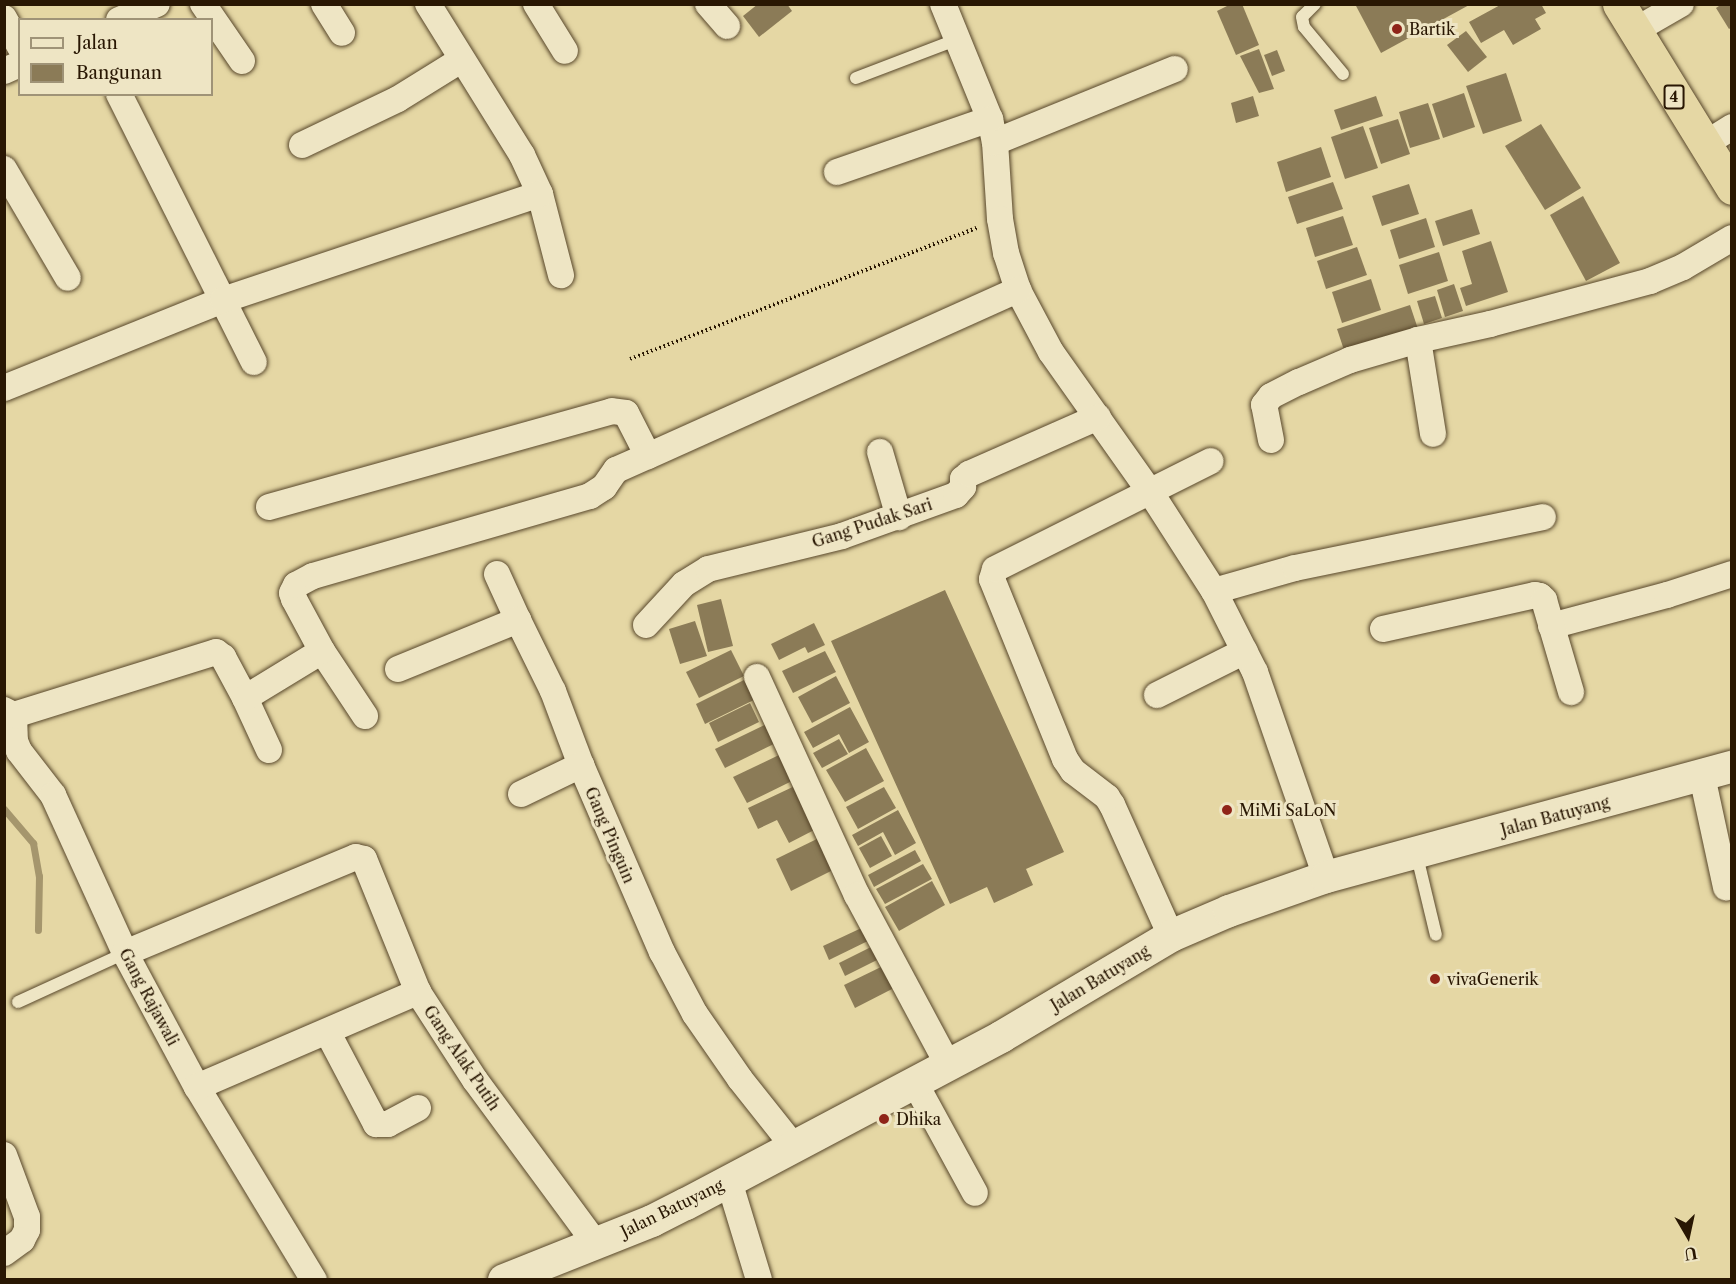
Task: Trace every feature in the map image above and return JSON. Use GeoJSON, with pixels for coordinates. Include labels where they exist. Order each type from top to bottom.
{"type":"FeatureCollection","features":[{"type":"Feature","properties":{"kind":"highway","name":"4"},"geometry":{"type":"LineString","coordinates":[[1626,18],[1718,136],[1731,188]]}},
{"type":"Feature","properties":{"kind":"street"},"geometry":{"type":"LineString","coordinates":[[124,18],[157,4]]}},
{"type":"Feature","properties":{"kind":"street"},"geometry":{"type":"LineString","coordinates":[[203,4],[213,18]]}},
{"type":"Feature","properties":{"kind":"street"},"geometry":{"type":"LineString","coordinates":[[324,4],[342,33]]}},
{"type":"Feature","properties":{"kind":"street"},"geometry":{"type":"LineString","coordinates":[[428,4],[522,155],[540,195],[561,275]]}},
{"type":"Feature","properties":{"kind":"street"},"geometry":{"type":"LineString","coordinates":[[536,4],[565,51]]}},
{"type":"Feature","properties":{"kind":"street"},"geometry":{"type":"LineString","coordinates":[[708,4],[727,26]]}},
{"type":"Feature","properties":{"kind":"street"},"geometry":{"type":"LineString","coordinates":[[1626,18],[1681,4]]}},
{"type":"Feature","properties":{"kind":"street"},"geometry":{"type":"LineString","coordinates":[[950,7],[958,39],[992,131],[1000,219],[1006,253],[1018,290],[1051,352],[1150,493],[1214,591],[1245,651],[1269,709],[1326,877]]}},
{"type":"Feature","properties":{"kind":"street"},"geometry":{"type":"LineString","coordinates":[[4,18],[18,43]]}},
{"type":"Feature","properties":{"kind":"street"},"geometry":{"type":"LineString","coordinates":[[213,19],[242,61]]}},
{"type":"Feature","properties":{"kind":"street"},"geometry":{"type":"LineString","coordinates":[[302,145],[398,99],[461,60]]}},
{"type":"Feature","properties":{"kind":"street"},"geometry":{"type":"LineString","coordinates":[[4,71],[18,65]]}},
{"type":"Feature","properties":{"kind":"street"},"geometry":{"type":"LineString","coordinates":[[837,172],[992,131],[1175,69]]}},
{"type":"Feature","properties":{"kind":"street"},"geometry":{"type":"LineString","coordinates":[[120,96],[254,362]]}},
{"type":"Feature","properties":{"kind":"street"},"geometry":{"type":"LineString","coordinates":[[4,169],[68,278]]}},
{"type":"Feature","properties":{"kind":"street"},"geometry":{"type":"LineString","coordinates":[[4,388],[223,300],[540,195]]}},
{"type":"Feature","properties":{"kind":"street"},"geometry":{"type":"LineString","coordinates":[[1271,440],[1264,405],[1271,396],[1350,360],[1418,340],[1490,324],[1650,281],[1683,267],[1731,238]]}},
{"type":"Feature","properties":{"kind":"street"},"geometry":{"type":"LineString","coordinates":[[365,716],[322,651],[292,593],[292,588],[302,581],[590,496],[604,487],[616,470],[1018,290]]}},
{"type":"Feature","properties":{"kind":"street"},"geometry":{"type":"LineString","coordinates":[[1418,340],[1432,434]]}},
{"type":"Feature","properties":{"kind":"street"},"geometry":{"type":"LineString","coordinates":[[269,507],[612,411],[626,413],[648,456]]}},
{"type":"Feature","properties":{"kind":"street","name":"Gang Pudak Sari"},"geometry":{"type":"LineString","coordinates":[[646,625],[684,584],[708,569],[842,536],[956,495],[963,487],[963,479],[969,474],[1098,417]]}},
{"type":"Feature","properties":{"kind":"street"},"geometry":{"type":"LineString","coordinates":[[880,452],[899,517]]}},
{"type":"Feature","properties":{"kind":"street"},"geometry":{"type":"LineString","coordinates":[[1171,936],[1112,805],[1107,797],[1073,771],[1065,759],[992,579],[996,569],[1150,493],[1211,460]]}},
{"type":"Feature","properties":{"kind":"street"},"geometry":{"type":"LineString","coordinates":[[1214,591],[1295,568],[1429,543],[1543,517]]}},
{"type":"Feature","properties":{"kind":"street","name":"Gang Pinguin"},"geometry":{"type":"LineString","coordinates":[[497,574],[553,691],[581,765],[662,952],[695,1014],[740,1079],[794,1147]]}},
{"type":"Feature","properties":{"kind":"street"},"geometry":{"type":"LineString","coordinates":[[1551,626],[1667,595],[1731,574]]}},
{"type":"Feature","properties":{"kind":"street"},"geometry":{"type":"LineString","coordinates":[[1383,629],[1535,595],[1544,600],[1572,692]]}},
{"type":"Feature","properties":{"kind":"street"},"geometry":{"type":"LineString","coordinates":[[398,669],[518,620]]}},
{"type":"Feature","properties":{"kind":"street"},"geometry":{"type":"LineString","coordinates":[[245,698],[322,651]]}},
{"type":"Feature","properties":{"kind":"street"},"geometry":{"type":"LineString","coordinates":[[1157,695],[1245,651]]}},
{"type":"Feature","properties":{"kind":"street"},"geometry":{"type":"LineString","coordinates":[[10,712],[216,652],[223,657],[269,750]]}},
{"type":"Feature","properties":{"kind":"street"},"geometry":{"type":"LineString","coordinates":[[757,677],[857,895],[948,1065]]}},
{"type":"Feature","properties":{"kind":"street","name":"Gang Rajawali"},"geometry":{"type":"LineString","coordinates":[[10,712],[15,741],[53,795],[125,953],[197,1087],[314,1280]]}},
{"type":"Feature","properties":{"kind":"street"},"geometry":{"type":"LineString","coordinates":[[521,794],[581,765]]}},
{"type":"Feature","properties":{"kind":"street","name":"Jalan Batuyang"},"geometry":{"type":"LineString","coordinates":[[504,1280],[652,1221],[1030,1021],[1171,936],[1228,911],[1326,877],[1731,767]]}},
{"type":"Feature","properties":{"kind":"street"},"geometry":{"type":"LineString","coordinates":[[1702,776],[1726,887]]}},
{"type":"Feature","properties":{"kind":"street","name":"Gang Alak Putih"},"geometry":{"type":"LineString","coordinates":[[125,953],[360,858],[368,865],[418,992],[475,1080],[595,1243]]}},
{"type":"Feature","properties":{"kind":"street"},"geometry":{"type":"LineString","coordinates":[[197,1087],[328,1033],[418,992]]}},
{"type":"Feature","properties":{"kind":"street"},"geometry":{"type":"LineString","coordinates":[[328,1033],[376,1124],[388,1124],[418,1108]]}},
{"type":"Feature","properties":{"kind":"street"},"geometry":{"type":"LineString","coordinates":[[915,1083],[975,1193]]}},
{"type":"Feature","properties":{"kind":"street"},"geometry":{"type":"LineString","coordinates":[[4,1155],[27,1217],[27,1230],[22,1240],[4,1253]]}},
{"type":"Feature","properties":{"kind":"street"},"geometry":{"type":"LineString","coordinates":[[729,1181],[759,1280]]}},
{"type":"Feature","properties":{"kind":"lane"},"geometry":{"type":"LineString","coordinates":[[1315,4],[1302,17],[1304,27],[1343,74]]}},
{"type":"Feature","properties":{"kind":"lane"},"geometry":{"type":"LineString","coordinates":[[856,78],[958,39]]}},
{"type":"Feature","properties":{"kind":"lane"},"geometry":{"type":"LineString","coordinates":[[1416,852],[1436,935]]}},
{"type":"Feature","properties":{"kind":"lane"},"geometry":{"type":"LineString","coordinates":[[18,1002],[125,953]]}},
{"type":"Feature","properties":{"kind":"path"},"geometry":{"type":"LineString","coordinates":[[630,359],[1000,219]]}},
{"type":"Feature","properties":{"kind":"building"},"geometry":{"type":"Polygon","coordinates":[[[758,4],[787,4],[792,11],[759,37],[743,16],[758,4]]]}},
{"type":"Feature","properties":{"kind":"building"},"geometry":{"type":"Polygon","coordinates":[[[1231,4],[1242,4],[1259,45],[1236,55],[1217,11],[1231,4]]]}},
{"type":"Feature","properties":{"kind":"building","name":"Bartik"},"geometry":{"type":"Polygon","coordinates":[[[1355,4],[1471,4],[1381,53],[1355,4]]]}},
{"type":"Feature","properties":{"kind":"building"},"geometry":{"type":"Polygon","coordinates":[[[1502,4],[1541,4],[1546,13],[1535,19],[1541,29],[1513,45],[1504,30],[1481,43],[1469,22],[1502,4]]]}},
{"type":"Feature","properties":{"kind":"building"},"geometry":{"type":"Polygon","coordinates":[[[1722,4],[1732,4],[1732,27],[1729,29],[1716,8],[1722,4]]]}},
{"type":"Feature","properties":{"kind":"building"},"geometry":{"type":"Polygon","coordinates":[[[1466,31],[1487,57],[1468,72],[1447,45],[1466,31]]]}},
{"type":"Feature","properties":{"kind":"building"},"geometry":{"type":"Polygon","coordinates":[[[1259,49],[1274,89],[1259,93],[1240,56],[1259,49]]]}},
{"type":"Feature","properties":{"kind":"building"},"geometry":{"type":"Polygon","coordinates":[[[1277,50],[1285,71],[1272,76],[1264,55],[1277,50]]]}},
{"type":"Feature","properties":{"kind":"building"},"geometry":{"type":"Polygon","coordinates":[[[1506,73],[1522,121],[1483,134],[1466,86],[1506,73]]]}},
{"type":"Feature","properties":{"kind":"building"},"geometry":{"type":"Polygon","coordinates":[[[1464,93],[1475,127],[1443,138],[1432,104],[1464,93]]]}},
{"type":"Feature","properties":{"kind":"building"},"geometry":{"type":"Polygon","coordinates":[[[1253,96],[1259,116],[1236,123],[1231,103],[1253,96]]]}},
{"type":"Feature","properties":{"kind":"building"},"geometry":{"type":"Polygon","coordinates":[[[1376,96],[1383,116],[1341,130],[1334,110],[1376,96]]]}},
{"type":"Feature","properties":{"kind":"building"},"geometry":{"type":"Polygon","coordinates":[[[1428,103],[1440,139],[1410,148],[1399,112],[1428,103]]]}},
{"type":"Feature","properties":{"kind":"building"},"geometry":{"type":"Polygon","coordinates":[[[1398,119],[1410,154],[1381,164],[1369,128],[1398,119]]]}},
{"type":"Feature","properties":{"kind":"building"},"geometry":{"type":"Polygon","coordinates":[[[1541,124],[1581,188],[1545,210],[1505,146],[1541,124]]]}},
{"type":"Feature","properties":{"kind":"building"},"geometry":{"type":"Polygon","coordinates":[[[1363,126],[1378,168],[1345,179],[1331,137],[1363,126]]]}},
{"type":"Feature","properties":{"kind":"building"},"geometry":{"type":"Polygon","coordinates":[[[1321,147],[1331,177],[1286,192],[1277,162],[1321,147]]]}},
{"type":"Feature","properties":{"kind":"building"},"geometry":{"type":"Polygon","coordinates":[[[1333,182],[1343,209],[1297,224],[1288,197],[1333,182]]]}},
{"type":"Feature","properties":{"kind":"building"},"geometry":{"type":"Polygon","coordinates":[[[1409,184],[1419,214],[1382,226],[1372,196],[1409,184]]]}},
{"type":"Feature","properties":{"kind":"building"},"geometry":{"type":"Polygon","coordinates":[[[1583,196],[1620,263],[1586,281],[1550,215],[1583,196]]]}},
{"type":"Feature","properties":{"kind":"building"},"geometry":{"type":"Polygon","coordinates":[[[1472,209],[1480,234],[1443,246],[1435,221],[1472,209]]]}},
{"type":"Feature","properties":{"kind":"building"},"geometry":{"type":"Polygon","coordinates":[[[1343,216],[1353,245],[1315,257],[1306,228],[1343,216]]]}},
{"type":"Feature","properties":{"kind":"building"},"geometry":{"type":"Polygon","coordinates":[[[1426,218],[1435,247],[1399,259],[1390,230],[1426,218]]]}},
{"type":"Feature","properties":{"kind":"building"},"geometry":{"type":"Polygon","coordinates":[[[1491,241],[1508,292],[1466,306],[1460,288],[1472,284],[1462,251],[1491,241]]]}},
{"type":"Feature","properties":{"kind":"building"},"geometry":{"type":"Polygon","coordinates":[[[1357,247],[1367,275],[1326,289],[1317,261],[1357,247]]]}},
{"type":"Feature","properties":{"kind":"building"},"geometry":{"type":"Polygon","coordinates":[[[1439,252],[1448,281],[1408,294],[1399,265],[1439,252]]]}},
{"type":"Feature","properties":{"kind":"building"},"geometry":{"type":"Polygon","coordinates":[[[1371,279],[1381,310],[1342,323],[1332,292],[1371,279]]]}},
{"type":"Feature","properties":{"kind":"building"},"geometry":{"type":"Polygon","coordinates":[[[1454,284],[1463,311],[1445,317],[1437,290],[1454,284]]]}},
{"type":"Feature","properties":{"kind":"building"},"geometry":{"type":"Polygon","coordinates":[[[1435,296],[1442,318],[1424,324],[1417,301],[1435,296]]]}},
{"type":"Feature","properties":{"kind":"building"},"geometry":{"type":"Polygon","coordinates":[[[1410,305],[1418,329],[1345,353],[1337,329],[1410,305]]]}},
{"type":"Feature","properties":{"kind":"building"},"geometry":{"type":"Polygon","coordinates":[[[945,590],[1064,852],[1026,869],[1033,885],[994,903],[987,887],[950,904],[831,641],[945,590]]]}},
{"type":"Feature","properties":{"kind":"building"},"geometry":{"type":"Polygon","coordinates":[[[721,599],[733,646],[708,652],[697,605],[721,599]]]}},
{"type":"Feature","properties":{"kind":"building"},"geometry":{"type":"Polygon","coordinates":[[[695,621],[707,656],[680,664],[669,629],[695,621]]]}},
{"type":"Feature","properties":{"kind":"building"},"geometry":{"type":"Polygon","coordinates":[[[814,623],[825,645],[808,653],[805,647],[779,660],[771,644],[814,623]]]}},
{"type":"Feature","properties":{"kind":"building"},"geometry":{"type":"Polygon","coordinates":[[[731,650],[744,676],[699,698],[686,672],[731,650]]]}},
{"type":"Feature","properties":{"kind":"building"},"geometry":{"type":"Polygon","coordinates":[[[825,651],[836,672],[793,693],[782,671],[825,651]]]}},
{"type":"Feature","properties":{"kind":"building"},"geometry":{"type":"Polygon","coordinates":[[[836,676],[850,703],[812,723],[798,697],[836,676]]]}},
{"type":"Feature","properties":{"kind":"building"},"geometry":{"type":"Polygon","coordinates":[[[750,677],[760,697],[705,724],[696,704],[750,677]]]}},
{"type":"Feature","properties":{"kind":"building"},"geometry":{"type":"Polygon","coordinates":[[[750,703],[759,722],[718,742],[709,723],[750,703]]]}},
{"type":"Feature","properties":{"kind":"building"},"geometry":{"type":"Polygon","coordinates":[[[850,707],[869,742],[849,753],[839,734],[813,748],[804,732],[850,707]]]}},
{"type":"Feature","properties":{"kind":"building"},"geometry":{"type":"Polygon","coordinates":[[[773,721],[782,740],[725,768],[715,749],[773,721]]]}},
{"type":"Feature","properties":{"kind":"building"},"geometry":{"type":"Polygon","coordinates":[[[839,739],[848,754],[822,768],[813,753],[839,739]]]}},
{"type":"Feature","properties":{"kind":"building"},"geometry":{"type":"Polygon","coordinates":[[[866,748],[884,781],[845,802],[826,770],[866,748]]]}},
{"type":"Feature","properties":{"kind":"building"},"geometry":{"type":"Polygon","coordinates":[[[779,755],[792,781],[747,803],[733,777],[779,755]]]}},
{"type":"Feature","properties":{"kind":"building"},"geometry":{"type":"Polygon","coordinates":[[[799,784],[820,827],[789,843],[777,820],[758,829],[748,808],[799,784]]]}},
{"type":"Feature","properties":{"kind":"building"},"geometry":{"type":"Polygon","coordinates":[[[884,787],[896,808],[858,829],[846,807],[884,787]]]}},
{"type":"Feature","properties":{"kind":"building"},"geometry":{"type":"Polygon","coordinates":[[[898,810],[916,843],[895,855],[883,832],[858,846],[852,835],[898,810]]]}},
{"type":"Feature","properties":{"kind":"building"},"geometry":{"type":"Polygon","coordinates":[[[825,835],[841,866],[791,891],[776,859],[825,835]]]}},
{"type":"Feature","properties":{"kind":"building"},"geometry":{"type":"Polygon","coordinates":[[[881,836],[892,856],[870,868],[859,848],[881,836]]]}},
{"type":"Feature","properties":{"kind":"building"},"geometry":{"type":"Polygon","coordinates":[[[915,850],[921,861],[874,887],[868,875],[915,850]]]}},
{"type":"Feature","properties":{"kind":"building"},"geometry":{"type":"Polygon","coordinates":[[[923,864],[932,879],[885,904],[876,889],[923,864]]]}},
{"type":"Feature","properties":{"kind":"building"},"geometry":{"type":"Polygon","coordinates":[[[932,881],[945,905],[899,931],[885,907],[932,881]]]}},
{"type":"Feature","properties":{"kind":"building"},"geometry":{"type":"Polygon","coordinates":[[[870,924],[876,937],[829,960],[823,946],[870,924]]]}},
{"type":"Feature","properties":{"kind":"building"},"geometry":{"type":"Polygon","coordinates":[[[879,943],[885,956],[845,976],[839,963],[879,943]]]}},
{"type":"Feature","properties":{"kind":"building"},"geometry":{"type":"Polygon","coordinates":[[[883,966],[894,988],[855,1008],[844,985],[883,966]]]}},
{"type":"Feature","properties":{"kind":"waterway"},"geometry":{"type":"LineString","coordinates":[[4,809],[33,843],[39,876],[38,930]]}},
{"type":"Feature","properties":{"kind":"place","name":"Bartik"},"geometry":{"type":"Point","coordinates":[1397,29]}},
{"type":"Feature","properties":{"kind":"place","name":"MiMi SaLoN"},"geometry":{"type":"Point","coordinates":[1227,810]}},
{"type":"Feature","properties":{"kind":"place","name":"vivaGenerik"},"geometry":{"type":"Point","coordinates":[1435,979]}},
{"type":"Feature","properties":{"kind":"place","name":"Dhika"},"geometry":{"type":"Point","coordinates":[884,1119]}}]}
